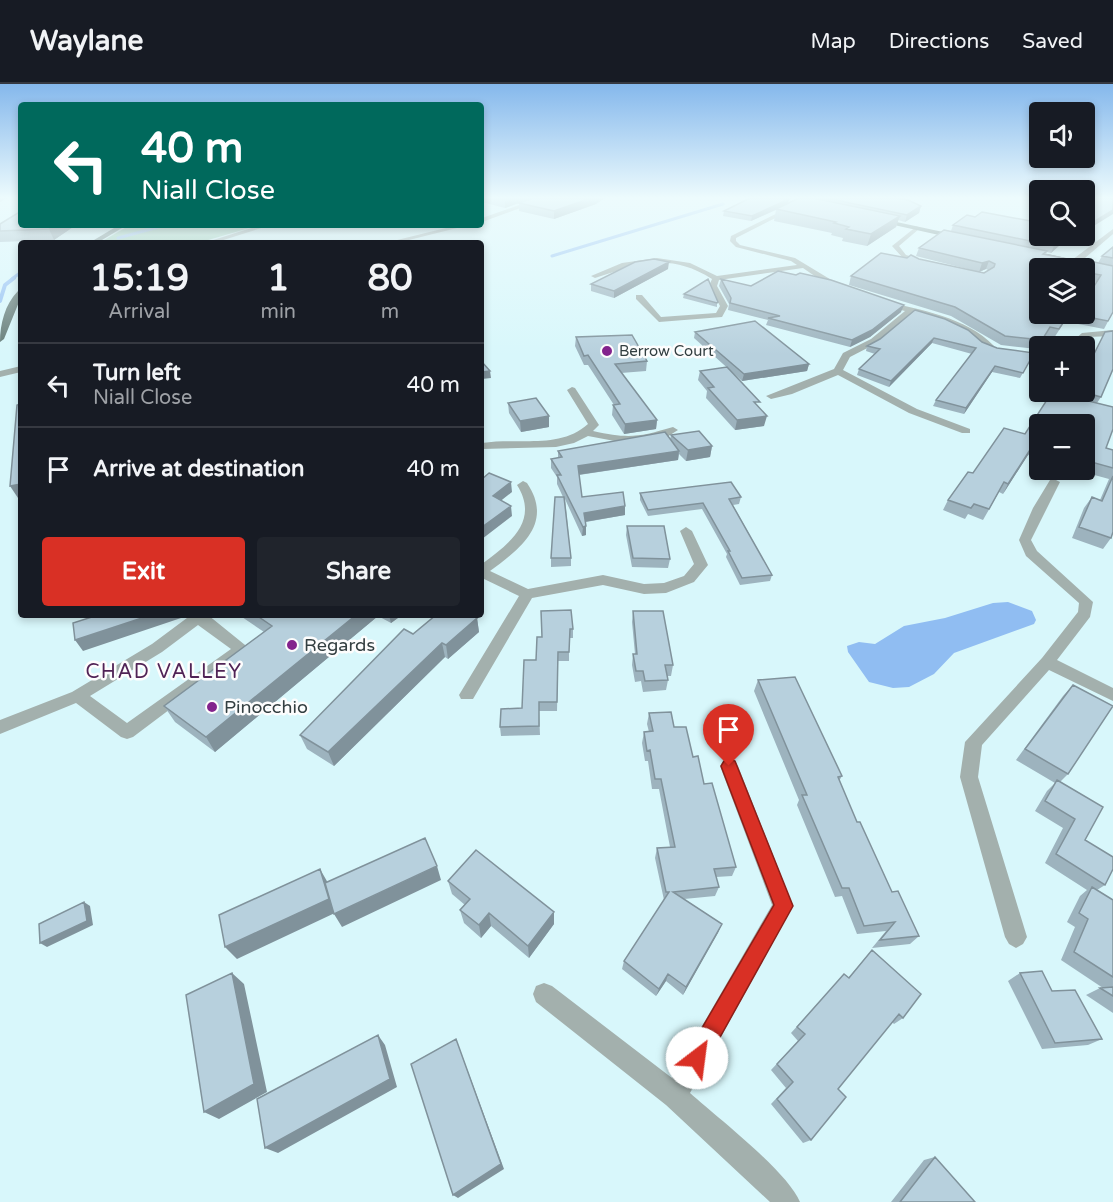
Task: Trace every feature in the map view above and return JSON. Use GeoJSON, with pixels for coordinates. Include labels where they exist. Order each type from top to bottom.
{"type":"FeatureCollection","features":[{"type":"Feature","properties":{"kind":"main road"},"geometry":{"type":"LineString","coordinates":[[1032,253],[1056,258]]}},
{"type":"Feature","properties":{"kind":"main road"},"geometry":{"type":"LineString","coordinates":[[1095,266],[1113,270]]}},
{"type":"Feature","properties":{"kind":"main road"},"geometry":{"type":"LineString","coordinates":[[0,339],[18,299]]}},
{"type":"Feature","properties":{"kind":"street"},"geometry":{"type":"LineString","coordinates":[[756,250],[793,259],[839,288]]}},
{"type":"Feature","properties":{"kind":"street"},"geometry":{"type":"LineString","coordinates":[[897,250],[911,260],[938,267]]}},
{"type":"Feature","properties":{"kind":"street"},"geometry":{"type":"LineString","coordinates":[[595,276],[625,264],[661,260],[704,268],[717,278],[804,266]]}},
{"type":"Feature","properties":{"kind":"street"},"geometry":{"type":"LineString","coordinates":[[639,297],[659,320],[719,315],[724,306],[713,286],[717,278]]}},
{"type":"Feature","properties":{"kind":"street"},"geometry":{"type":"LineString","coordinates":[[871,299],[958,324],[983,343],[998,349]]}},
{"type":"Feature","properties":{"kind":"street"},"geometry":{"type":"LineString","coordinates":[[780,404],[767,393],[789,392],[838,371],[846,355],[874,341],[911,311]]}},
{"type":"Feature","properties":{"kind":"street"},"geometry":{"type":"LineString","coordinates":[[1082,336],[1113,333]]}},
{"type":"Feature","properties":{"kind":"street"},"geometry":{"type":"LineString","coordinates":[[0,374],[18,370]]}},
{"type":"Feature","properties":{"kind":"street"},"geometry":{"type":"LineString","coordinates":[[838,371],[913,411],[966,431]]}},
{"type":"Feature","properties":{"kind":"street"},"geometry":{"type":"LineString","coordinates":[[484,446],[514,442],[544,444],[568,440],[587,433],[594,425],[572,390]]}},
{"type":"Feature","properties":{"kind":"street"},"geometry":{"type":"LineString","coordinates":[[587,433],[612,439],[635,439],[660,438],[674,430]]}},
{"type":"Feature","properties":{"kind":"street"},"geometry":{"type":"LineString","coordinates":[[1016,938],[969,777],[974,742],[1047,662],[1085,613],[1086,602],[1031,553],[1025,540],[1054,482]]}},
{"type":"Feature","properties":{"kind":"street"},"geometry":{"type":"LineString","coordinates":[[484,569],[501,556],[529,522],[532,503],[523,485]]}},
{"type":"Feature","properties":{"kind":"street"},"geometry":{"type":"LineString","coordinates":[[484,572],[527,594],[603,580],[644,590],[666,588],[689,579],[701,565],[686,531]]}},
{"type":"Feature","properties":{"kind":"street"},"geometry":{"type":"LineString","coordinates":[[467,695],[527,594]]}},
{"type":"Feature","properties":{"kind":"street"},"geometry":{"type":"LineString","coordinates":[[0,727],[78,696],[157,648],[197,618]]}},
{"type":"Feature","properties":{"kind":"street"},"geometry":{"type":"LineString","coordinates":[[78,696],[127,732],[242,649],[203,618]]}},
{"type":"Feature","properties":{"kind":"street"},"geometry":{"type":"LineString","coordinates":[[1047,662],[1113,696]]}},
{"type":"Feature","properties":{"kind":"street"},"geometry":{"type":"LineString","coordinates":[[675,1096],[783,906],[729,766]]}},
{"type":"Feature","properties":{"kind":"street"},"geometry":{"type":"LineString","coordinates":[[544,994],[675,1096],[770,1182],[787,1202]]}},
{"type":"Feature","properties":{"kind":"water"},"geometry":{"type":"Polygon","coordinates":[[[1008,602],[1032,611],[1036,620],[1034,624],[954,653],[934,674],[909,687],[893,688],[869,682],[848,652],[847,646],[859,642],[875,644],[904,626],[945,618],[993,603],[1008,602]]]}},
{"type":"Feature","properties":{"kind":"building"},"geometry":{"type":"Polygon","coordinates":[[[928,250],[1043,250],[1047,251],[1043,254],[1063,258],[1029,258],[1029,324],[1062,324],[1059,329],[1050,327],[1044,336],[1029,336],[1029,339],[1005,336],[955,307],[851,276],[881,253],[907,258],[911,255],[919,259],[984,273],[994,267],[995,264],[989,261],[982,263],[928,250]]]}},
{"type":"Feature","properties":{"kind":"building"},"geometry":{"type":"Polygon","coordinates":[[[1109,250],[1113,250],[1113,258],[1102,256],[1109,250]]]}},
{"type":"Feature","properties":{"kind":"building"},"geometry":{"type":"Polygon","coordinates":[[[654,259],[669,262],[614,291],[591,284],[635,262],[654,259]]]}},
{"type":"Feature","properties":{"kind":"building"},"geometry":{"type":"Polygon","coordinates":[[[1095,262],[1113,266],[1113,312],[1108,321],[1095,318],[1095,285],[1101,275],[1095,274],[1095,262]]]}},
{"type":"Feature","properties":{"kind":"building"},"geometry":{"type":"Polygon","coordinates":[[[778,271],[831,280],[904,305],[872,330],[852,340],[768,318],[780,316],[730,303],[731,298],[721,279],[751,286],[778,271]]]}},
{"type":"Feature","properties":{"kind":"building"},"geometry":{"type":"Polygon","coordinates":[[[708,279],[717,303],[684,294],[708,279]]]}},
{"type":"Feature","properties":{"kind":"building"},"geometry":{"type":"Polygon","coordinates":[[[915,310],[945,319],[968,330],[982,342],[997,348],[1029,352],[1029,362],[1023,373],[995,366],[966,408],[936,400],[976,348],[934,338],[891,381],[859,369],[880,349],[867,346],[880,339],[915,310]]]}},
{"type":"Feature","properties":{"kind":"building"},"geometry":{"type":"Polygon","coordinates":[[[755,321],[809,364],[744,374],[695,332],[755,321]]]}},
{"type":"Feature","properties":{"kind":"building"},"geometry":{"type":"Polygon","coordinates":[[[1113,331],[1113,369],[1101,397],[1095,395],[1095,352],[1105,332],[1113,331]]]}},
{"type":"Feature","properties":{"kind":"building"},"geometry":{"type":"Polygon","coordinates":[[[632,335],[647,361],[615,364],[657,420],[625,424],[613,405],[620,404],[588,355],[584,356],[576,337],[632,335]]]}},
{"type":"Feature","properties":{"kind":"building"},"geometry":{"type":"Polygon","coordinates":[[[727,367],[760,402],[754,402],[767,416],[737,420],[708,388],[714,387],[700,371],[727,367]]]}},
{"type":"Feature","properties":{"kind":"building"},"geometry":{"type":"Polygon","coordinates":[[[536,398],[549,416],[520,421],[508,403],[536,398]]]}},
{"type":"Feature","properties":{"kind":"building"},"geometry":{"type":"Polygon","coordinates":[[[1046,402],[1093,402],[1113,407],[1113,429],[1106,448],[1113,450],[1113,468],[1095,463],[1095,414],[1038,414],[1046,402]]]}},
{"type":"Feature","properties":{"kind":"building"},"geometry":{"type":"Polygon","coordinates":[[[17,405],[18,485],[10,486],[17,405]]]}},
{"type":"Feature","properties":{"kind":"building"},"geometry":{"type":"Polygon","coordinates":[[[1004,428],[1025,434],[1029,428],[1029,451],[1008,484],[1004,482],[989,509],[974,504],[971,508],[948,500],[968,472],[973,473],[1004,428]]]}},
{"type":"Feature","properties":{"kind":"building"},"geometry":{"type":"Polygon","coordinates":[[[699,431],[712,446],[688,450],[671,435],[699,431]]]}},
{"type":"Feature","properties":{"kind":"building"},"geometry":{"type":"Polygon","coordinates":[[[665,432],[679,451],[578,466],[582,497],[623,492],[625,506],[584,513],[586,526],[583,527],[557,475],[561,475],[551,459],[562,457],[558,451],[665,432]]]}},
{"type":"Feature","properties":{"kind":"building"},"geometry":{"type":"Polygon","coordinates":[[[489,473],[511,482],[493,496],[511,506],[484,526],[484,477],[489,473]]]}},
{"type":"Feature","properties":{"kind":"building"},"geometry":{"type":"Polygon","coordinates":[[[1113,476],[1113,532],[1111,538],[1079,527],[1092,497],[1102,501],[1113,476]]]}},
{"type":"Feature","properties":{"kind":"building"},"geometry":{"type":"Polygon","coordinates":[[[731,482],[741,497],[729,499],[772,575],[742,578],[728,551],[730,551],[703,503],[648,510],[640,493],[731,482]]]}},
{"type":"Feature","properties":{"kind":"building"},"geometry":{"type":"Polygon","coordinates":[[[555,497],[564,497],[571,558],[551,558],[555,497]]]}},
{"type":"Feature","properties":{"kind":"building"},"geometry":{"type":"Polygon","coordinates":[[[627,526],[664,526],[670,559],[633,558],[627,526]]]}},
{"type":"Feature","properties":{"kind":"building"},"geometry":{"type":"Polygon","coordinates":[[[571,610],[573,629],[570,629],[569,652],[558,652],[557,702],[539,702],[539,726],[500,727],[501,709],[522,708],[524,660],[536,660],[537,637],[542,637],[541,611],[571,610]]]}},
{"type":"Feature","properties":{"kind":"building"},"geometry":{"type":"Polygon","coordinates":[[[633,611],[663,611],[673,665],[665,665],[668,680],[645,681],[643,671],[636,671],[633,654],[637,654],[633,611]]]}},
{"type":"Feature","properties":{"kind":"building"},"geometry":{"type":"Polygon","coordinates":[[[89,618],[142,618],[75,640],[73,623],[89,618]]]}},
{"type":"Feature","properties":{"kind":"building"},"geometry":{"type":"Polygon","coordinates":[[[260,618],[352,618],[206,737],[164,706],[272,626],[260,618]]]}},
{"type":"Feature","properties":{"kind":"building"},"geometry":{"type":"Polygon","coordinates":[[[432,618],[477,618],[446,645],[442,643],[328,752],[300,735],[404,629],[413,634],[432,618]]]}},
{"type":"Feature","properties":{"kind":"building"},"geometry":{"type":"Polygon","coordinates":[[[795,677],[842,776],[838,777],[857,822],[860,822],[892,892],[898,891],[919,936],[880,940],[895,922],[864,926],[849,888],[842,888],[802,795],[807,795],[758,680],[795,677]]]}},
{"type":"Feature","properties":{"kind":"building"},"geometry":{"type":"Polygon","coordinates":[[[1073,685],[1113,706],[1068,774],[1025,749],[1073,685]]]}},
{"type":"Feature","properties":{"kind":"building"},"geometry":{"type":"Polygon","coordinates":[[[671,712],[674,727],[686,727],[693,757],[698,756],[704,784],[712,783],[736,867],[714,869],[719,887],[673,892],[722,924],[686,987],[668,974],[659,989],[624,961],[669,892],[666,892],[657,848],[675,847],[661,779],[655,779],[644,732],[653,731],[649,713],[671,712]]]}},
{"type":"Feature","properties":{"kind":"building"},"geometry":{"type":"Polygon","coordinates":[[[1057,780],[1103,807],[1085,840],[1113,857],[1113,869],[1105,885],[1056,854],[1075,819],[1045,801],[1057,780]]]}},
{"type":"Feature","properties":{"kind":"building"},"geometry":{"type":"Polygon","coordinates":[[[425,838],[437,866],[334,914],[325,883],[425,838]]]}},
{"type":"Feature","properties":{"kind":"building"},"geometry":{"type":"Polygon","coordinates":[[[476,850],[554,912],[528,946],[489,913],[479,925],[460,910],[470,899],[448,881],[476,850]]]}},
{"type":"Feature","properties":{"kind":"building"},"geometry":{"type":"Polygon","coordinates":[[[320,869],[329,899],[225,947],[219,915],[320,869]]]}},
{"type":"Feature","properties":{"kind":"building"},"geometry":{"type":"Polygon","coordinates":[[[1092,887],[1113,900],[1113,977],[1074,952],[1088,919],[1079,913],[1092,887]]]}},
{"type":"Feature","properties":{"kind":"building"},"geometry":{"type":"Polygon","coordinates":[[[84,902],[87,921],[40,943],[39,924],[84,902]]]}},
{"type":"Feature","properties":{"kind":"building"},"geometry":{"type":"Polygon","coordinates":[[[872,950],[921,994],[903,1018],[899,1014],[838,1089],[846,1097],[811,1140],[777,1099],[793,1082],[777,1064],[805,1034],[797,1027],[844,974],[849,978],[872,950]]]}},
{"type":"Feature","properties":{"kind":"building"},"geometry":{"type":"Polygon","coordinates":[[[1042,971],[1052,991],[1075,990],[1102,1039],[1055,1043],[1020,973],[1042,971]]]}},
{"type":"Feature","properties":{"kind":"building"},"geometry":{"type":"Polygon","coordinates":[[[232,973],[254,1084],[204,1112],[186,995],[232,973]]]}},
{"type":"Feature","properties":{"kind":"building"},"geometry":{"type":"Polygon","coordinates":[[[1113,987],[1113,996],[1100,988],[1113,987]]]}},
{"type":"Feature","properties":{"kind":"building"},"geometry":{"type":"Polygon","coordinates":[[[378,1035],[390,1079],[265,1148],[257,1099],[378,1035]]]}},
{"type":"Feature","properties":{"kind":"building"},"geometry":{"type":"Polygon","coordinates":[[[456,1039],[501,1164],[453,1195],[411,1064],[456,1039]]]}},
{"type":"Feature","properties":{"kind":"building"},"geometry":{"type":"Polygon","coordinates":[[[935,1157],[975,1202],[900,1202],[935,1157]]]}},
{"type":"Feature","properties":{"kind":"waterway"},"geometry":{"type":"LineString","coordinates":[[552,256],[571,250]]}},
{"type":"Feature","properties":{"kind":"waterway"},"geometry":{"type":"LineString","coordinates":[[12,279],[18,274]]}},
{"type":"Feature","properties":{"kind":"waterway"},"geometry":{"type":"LineString","coordinates":[[0,301],[5,285],[14,278]]}},
{"type":"Feature","properties":{"kind":"place","name":"Berrow Court"},"geometry":{"type":"Point","coordinates":[607,351]}},
{"type":"Feature","properties":{"kind":"place","name":"Regards"},"geometry":{"type":"Point","coordinates":[292,645]}},
{"type":"Feature","properties":{"kind":"place","name":"Pinocchio"},"geometry":{"type":"Point","coordinates":[212,707]}},
{"type":"Feature","properties":{"kind":"district","name":"CHAD VALLEY"},"geometry":{"type":"Point","coordinates":[164,672]}},
{"type":"Feature","properties":{"kind":"route"},"geometry":{"type":"LineString","coordinates":[[697,1058],[783,906],[729,766]]}}]}
